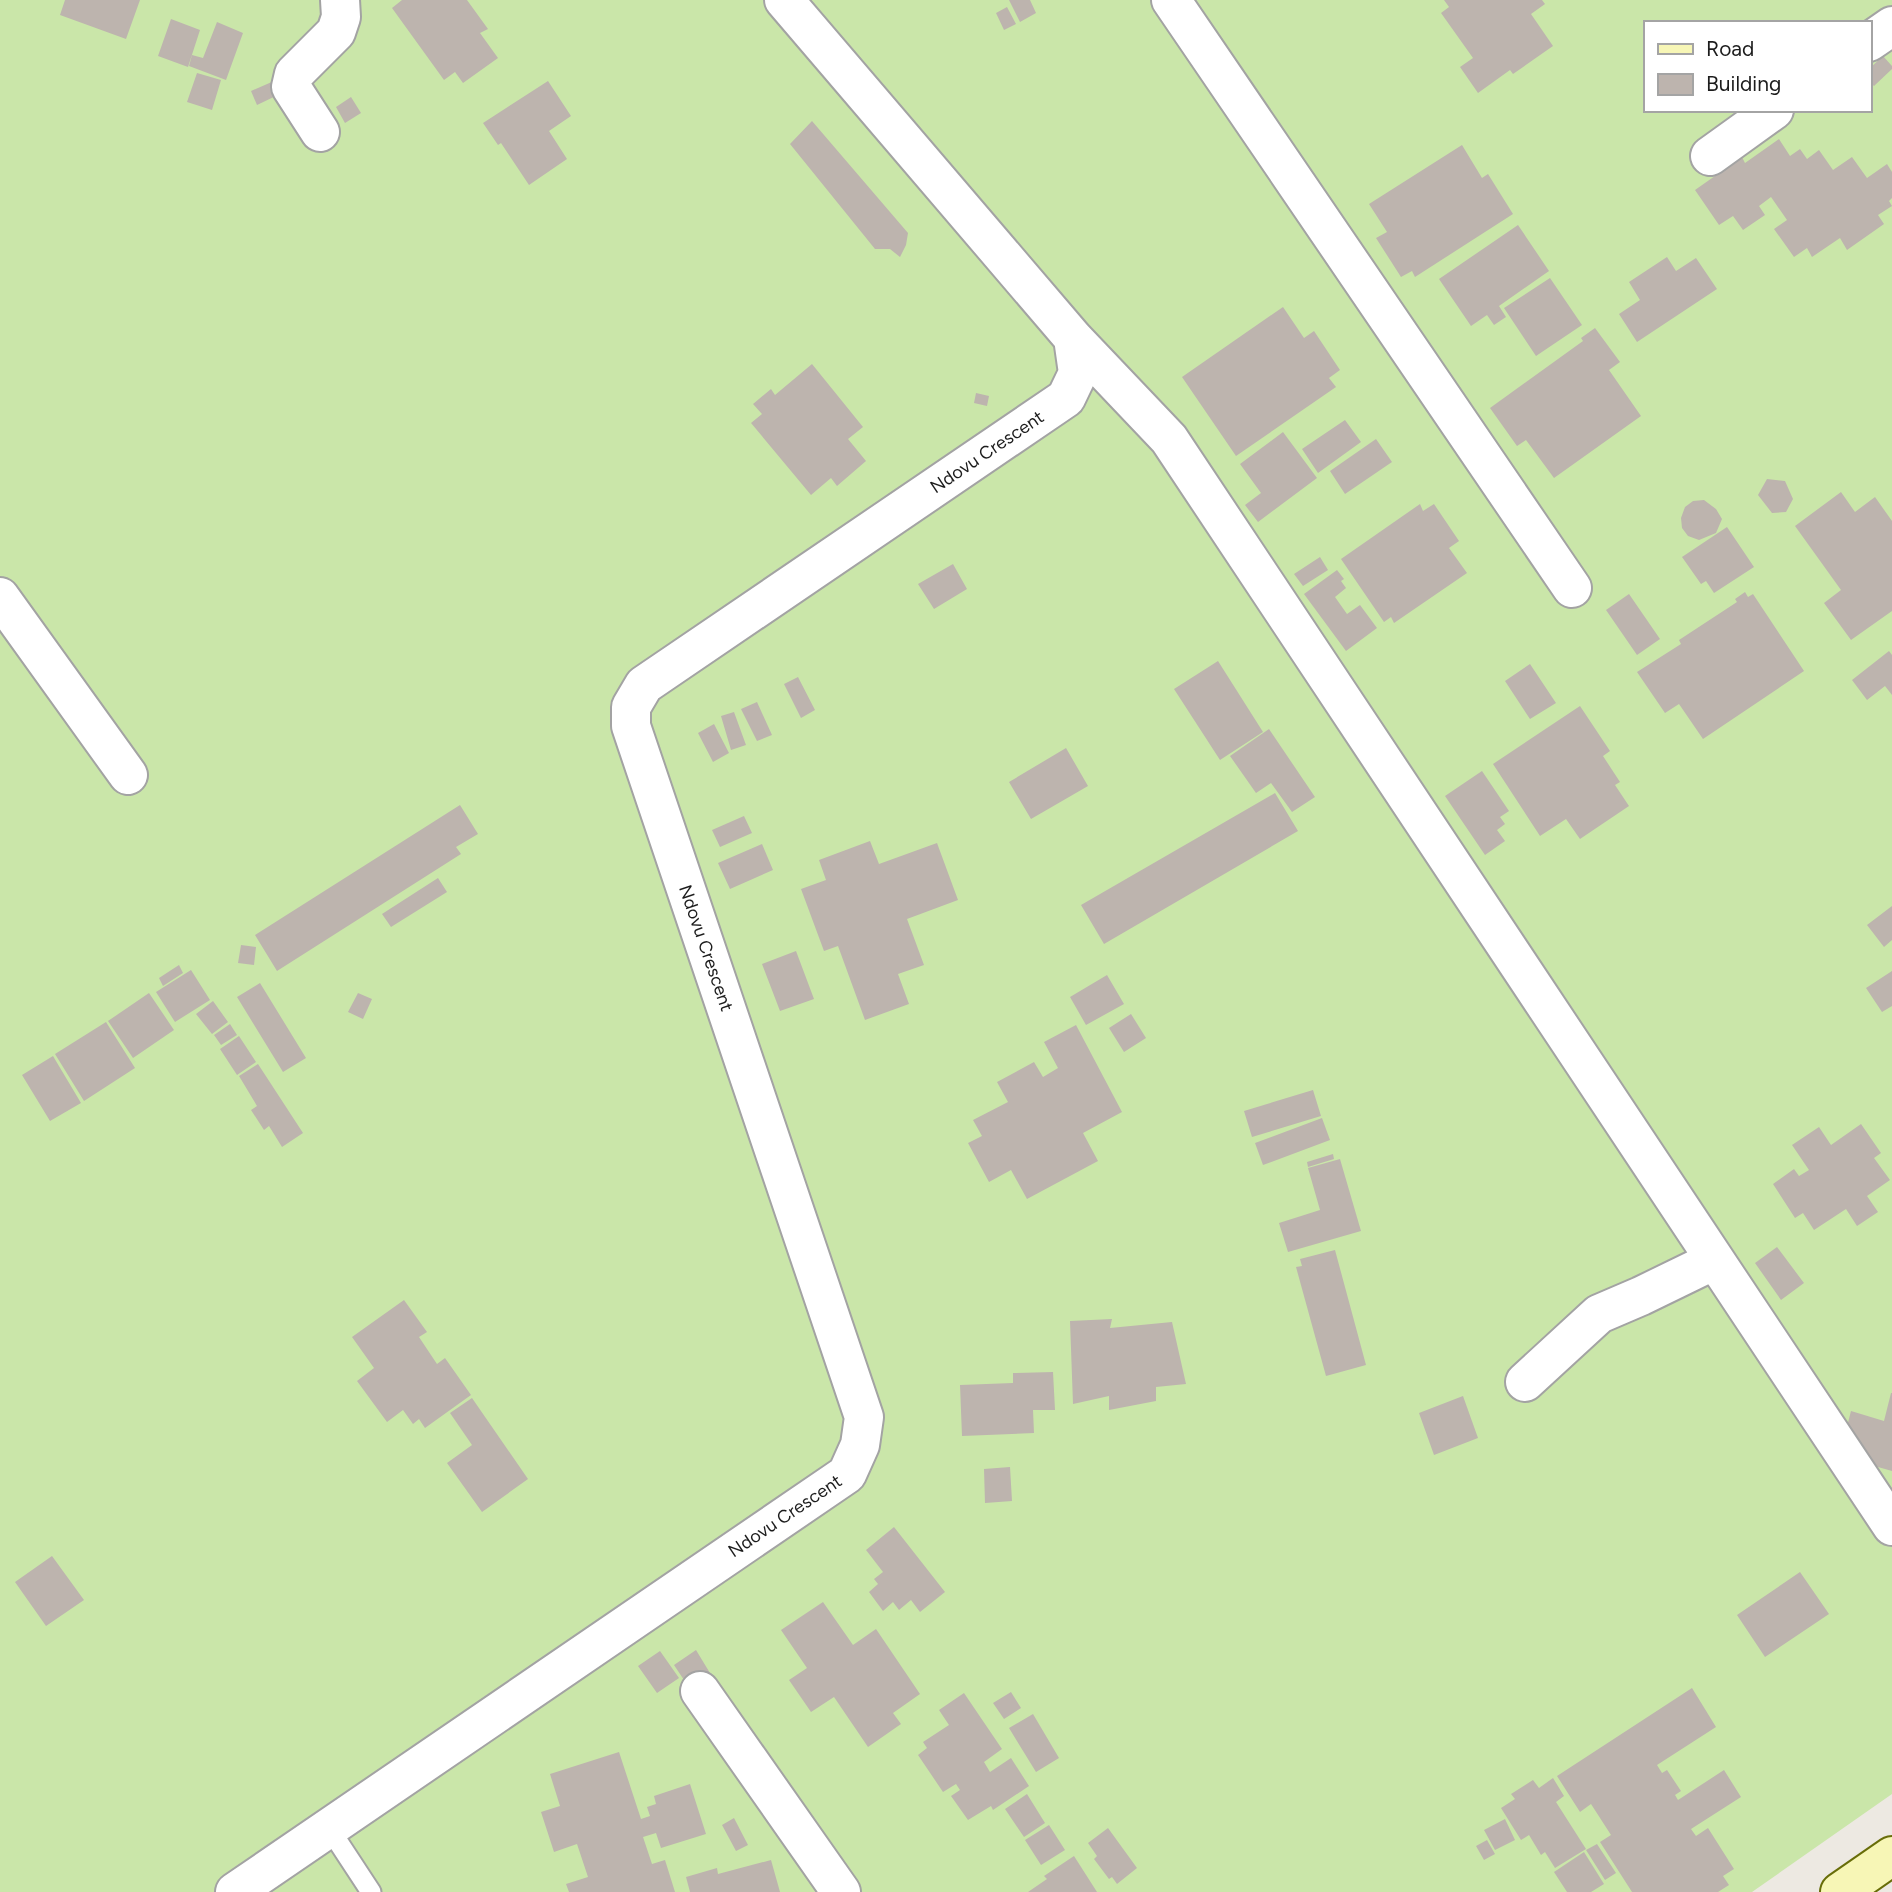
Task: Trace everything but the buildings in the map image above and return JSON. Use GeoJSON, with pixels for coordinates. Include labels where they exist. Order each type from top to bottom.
{"type":"FeatureCollection","features":[{"type":"Feature","properties":{"kind":"street"},"geometry":{"type":"LineString","coordinates":[[320,132],[291,87],[293,74],[336,32],[341,17],[340,0]]}},
{"type":"Feature","properties":{"kind":"street"},"geometry":{"type":"LineString","coordinates":[[784,0],[1073,338],[1169,439],[1892,1526]]}},
{"type":"Feature","properties":{"kind":"street"},"geometry":{"type":"LineString","coordinates":[[1171,0],[1573,588]]}},
{"type":"Feature","properties":{"kind":"street"},"geometry":{"type":"LineString","coordinates":[[1871,41],[1892,26]]}},
{"type":"Feature","properties":{"kind":"street"},"geometry":{"type":"LineString","coordinates":[[1710,156],[1771,112]]}},
{"type":"Feature","properties":{"kind":"street","name":"Ndovu Crescent"},"geometry":{"type":"LineString","coordinates":[[235,1892],[847,1474],[860,1445],[864,1417],[631,726],[631,707],[645,685],[1066,398],[1078,373],[1073,338]]}},
{"type":"Feature","properties":{"kind":"street"},"geometry":{"type":"LineString","coordinates":[[0,597],[128,775]]}},
{"type":"Feature","properties":{"kind":"street"},"geometry":{"type":"LineString","coordinates":[[1525,1382],[1599,1314],[1715,1260]]}},
{"type":"Feature","properties":{"kind":"street"},"geometry":{"type":"LineString","coordinates":[[700,1691],[841,1892]]}},
{"type":"Feature","properties":{"kind":"street"},"geometry":{"type":"LineString","coordinates":[[1840,1892],[1892,1856]]}},
{"type":"Feature","properties":{"kind":"lane"},"geometry":{"type":"LineString","coordinates":[[329,1828],[371,1892]]}},
{"type":"Feature","properties":{"kind":"green space"},"geometry":{"type":"Polygon","coordinates":[[[0,0],[1892,0],[1892,1794],[1752,1892],[0,1892],[0,0]]]}}]}
